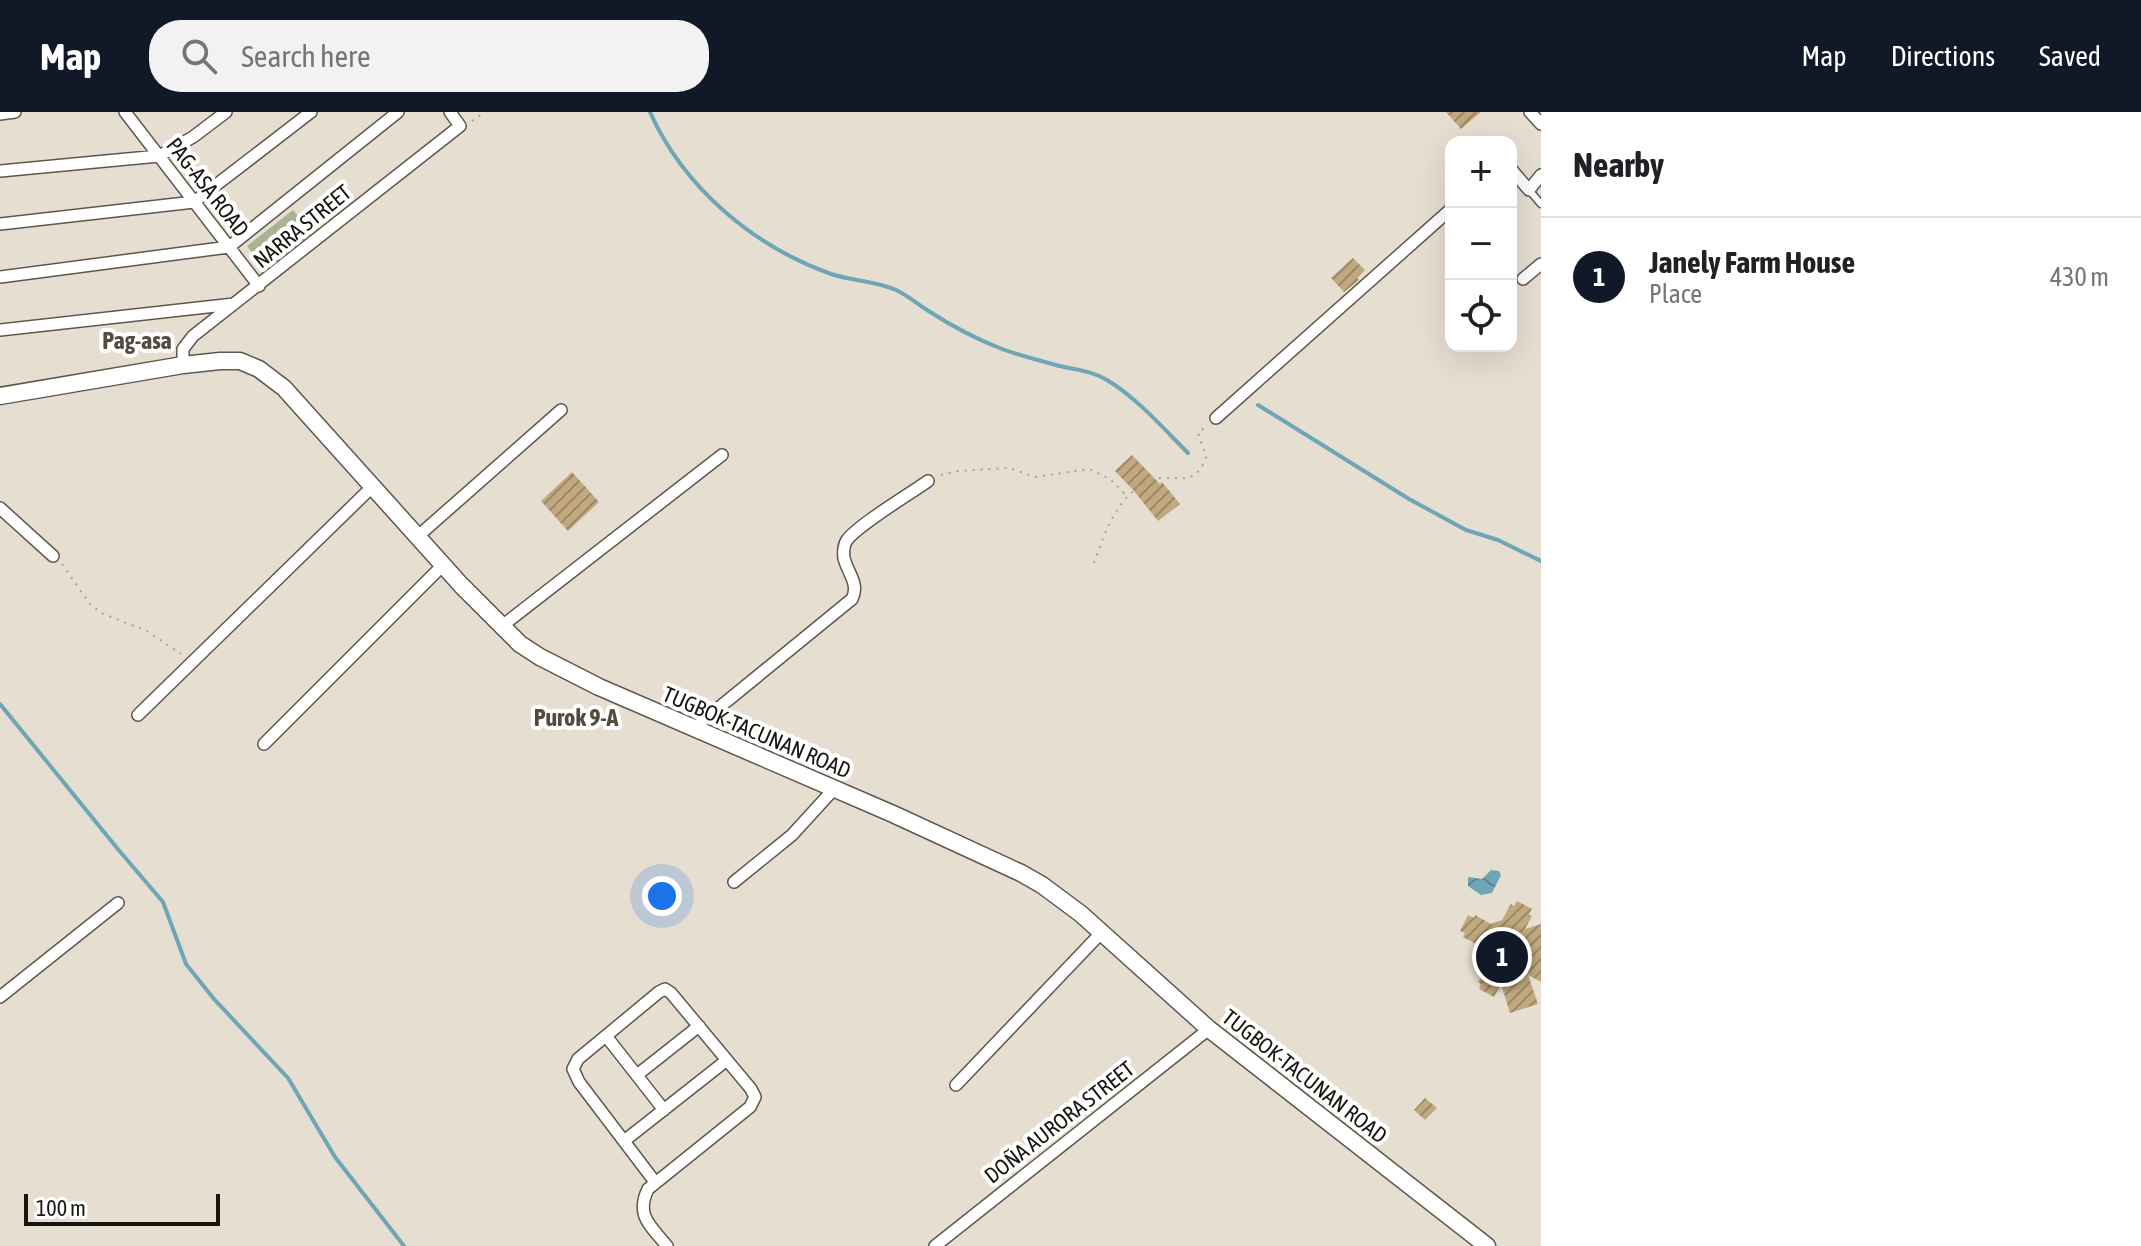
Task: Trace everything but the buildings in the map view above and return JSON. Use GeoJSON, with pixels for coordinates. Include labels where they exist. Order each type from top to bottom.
{"type":"FeatureCollection","features":[{"type":"Feature","properties":{"kind":"street"},"geometry":{"type":"LineString","coordinates":[[0,114],[15,112]]}},
{"type":"Feature","properties":{"kind":"street"},"geometry":{"type":"LineString","coordinates":[[0,171],[159,156],[193,137],[226,112]]}},
{"type":"Feature","properties":{"kind":"street"},"geometry":{"type":"LineString","coordinates":[[0,224],[194,202],[311,112]]}},
{"type":"Feature","properties":{"kind":"street"},"geometry":{"type":"LineString","coordinates":[[0,277],[229,247],[398,112]]}},
{"type":"Feature","properties":{"kind":"street"},"geometry":{"type":"LineString","coordinates":[[450,112],[460,126]]}},
{"type":"Feature","properties":{"kind":"street"},"geometry":{"type":"LineString","coordinates":[[1530,112],[1541,124]]}},
{"type":"Feature","properties":{"kind":"street","name":"PAG-ASA ROAD"},"geometry":{"type":"LineString","coordinates":[[130,114],[259,286]]}},
{"type":"Feature","properties":{"kind":"street","name":"NARRA STREET"},"geometry":{"type":"LineString","coordinates":[[183,365],[183,349],[187,343],[460,126]]}},
{"type":"Feature","properties":{"kind":"street"},"geometry":{"type":"LineString","coordinates":[[1517,176],[1529,190],[1541,175]]}},
{"type":"Feature","properties":{"kind":"street"},"geometry":{"type":"LineString","coordinates":[[1216,418],[1445,214]]}},
{"type":"Feature","properties":{"kind":"street"},"geometry":{"type":"LineString","coordinates":[[1523,279],[1541,264]]}},
{"type":"Feature","properties":{"kind":"street"},"geometry":{"type":"LineString","coordinates":[[0,330],[236,304]]}},
{"type":"Feature","properties":{"kind":"street","name":"TUGBOK-TACUNAN ROAD"},"geometry":{"type":"LineString","coordinates":[[0,396],[220,361],[240,361],[259,369],[284,388],[417,537],[520,644],[562,670],[1021,873],[1062,899],[1209,1029],[1487,1246]]}},
{"type":"Feature","properties":{"kind":"street"},"geometry":{"type":"LineString","coordinates":[[417,537],[561,410]]}},
{"type":"Feature","properties":{"kind":"street"},"geometry":{"type":"LineString","coordinates":[[502,626],[722,455]]}},
{"type":"Feature","properties":{"kind":"street"},"geometry":{"type":"LineString","coordinates":[[694,728],[852,599],[854,584],[844,557],[847,541],[864,525],[928,481]]}},
{"type":"Feature","properties":{"kind":"street"},"geometry":{"type":"LineString","coordinates":[[138,715],[372,487]]}},
{"type":"Feature","properties":{"kind":"street"},"geometry":{"type":"LineString","coordinates":[[0,508],[53,556]]}},
{"type":"Feature","properties":{"kind":"street"},"geometry":{"type":"LineString","coordinates":[[264,744],[443,565]]}},
{"type":"Feature","properties":{"kind":"street"},"geometry":{"type":"LineString","coordinates":[[734,882],[792,835],[834,789]]}},
{"type":"Feature","properties":{"kind":"street"},"geometry":{"type":"LineString","coordinates":[[0,997],[118,903]]}},
{"type":"Feature","properties":{"kind":"street"},"geometry":{"type":"LineString","coordinates":[[956,1085],[1102,932]]}},
{"type":"Feature","properties":{"kind":"street"},"geometry":{"type":"LineString","coordinates":[[655,1182],[574,1075],[573,1069],[578,1059],[665,989],[699,1026],[755,1097],[750,1107],[648,1189],[643,1214],[667,1246]]}},
{"type":"Feature","properties":{"kind":"street"},"geometry":{"type":"LineString","coordinates":[[637,1075],[699,1026]]}},
{"type":"Feature","properties":{"kind":"street","name":"DOÑA AURORA STREET"},"geometry":{"type":"LineString","coordinates":[[935,1246],[1209,1029]]}},
{"type":"Feature","properties":{"kind":"street"},"geometry":{"type":"LineString","coordinates":[[606,1036],[664,1110]]}},
{"type":"Feature","properties":{"kind":"street"},"geometry":{"type":"LineString","coordinates":[[624,1141],[727,1060]]}},
{"type":"Feature","properties":{"kind":"lane"},"geometry":{"type":"LineString","coordinates":[[1529,190],[1541,204]]}},
{"type":"Feature","properties":{"kind":"path"},"geometry":{"type":"LineString","coordinates":[[460,126],[476,120],[485,112]]}},
{"type":"Feature","properties":{"kind":"path"},"geometry":{"type":"LineString","coordinates":[[1094,563],[1114,512],[1127,496],[1153,479],[1186,479],[1200,469],[1206,457],[1198,433]]}},
{"type":"Feature","properties":{"kind":"path"},"geometry":{"type":"LineString","coordinates":[[928,481],[958,471],[1009,468],[1035,477],[1089,469],[1110,479],[1127,496]]}},
{"type":"Feature","properties":{"kind":"path"},"geometry":{"type":"LineString","coordinates":[[53,556],[64,566],[90,604],[101,613],[147,631],[191,663]]}},
{"type":"Feature","properties":{"kind":"green space"},"geometry":{"type":"Polygon","coordinates":[[[293,210],[312,233],[266,270],[247,246],[293,210]]]}},
{"type":"Feature","properties":{"kind":"water"},"geometry":{"type":"Polygon","coordinates":[[[1491,870],[1499,871],[1501,875],[1492,893],[1481,895],[1468,886],[1468,877],[1482,879],[1491,870]]]}},
{"type":"Feature","properties":{"kind":"waterway"},"geometry":{"type":"LineString","coordinates":[[650,112],[664,140],[702,189],[724,211],[775,248],[831,274],[896,290],[954,326],[1002,349],[1102,377],[1139,404],[1188,453]]}},
{"type":"Feature","properties":{"kind":"waterway"},"geometry":{"type":"LineString","coordinates":[[1258,405],[1409,499],[1466,530],[1498,540],[1541,561]]}},
{"type":"Feature","properties":{"kind":"waterway"},"geometry":{"type":"LineString","coordinates":[[0,704],[163,902],[186,964],[214,999],[288,1078],[335,1157],[404,1246]]}},
{"type":"Feature","properties":{"kind":"place","name":"Janely Farm House"},"geometry":{"type":"Point","coordinates":[1502,957]}},
{"type":"Feature","properties":{"kind":"district","name":"Pag-asa"},"geometry":{"type":"Point","coordinates":[137,340]}},
{"type":"Feature","properties":{"kind":"district","name":"Purok 9-A"},"geometry":{"type":"Point","coordinates":[576,717]}}]}
